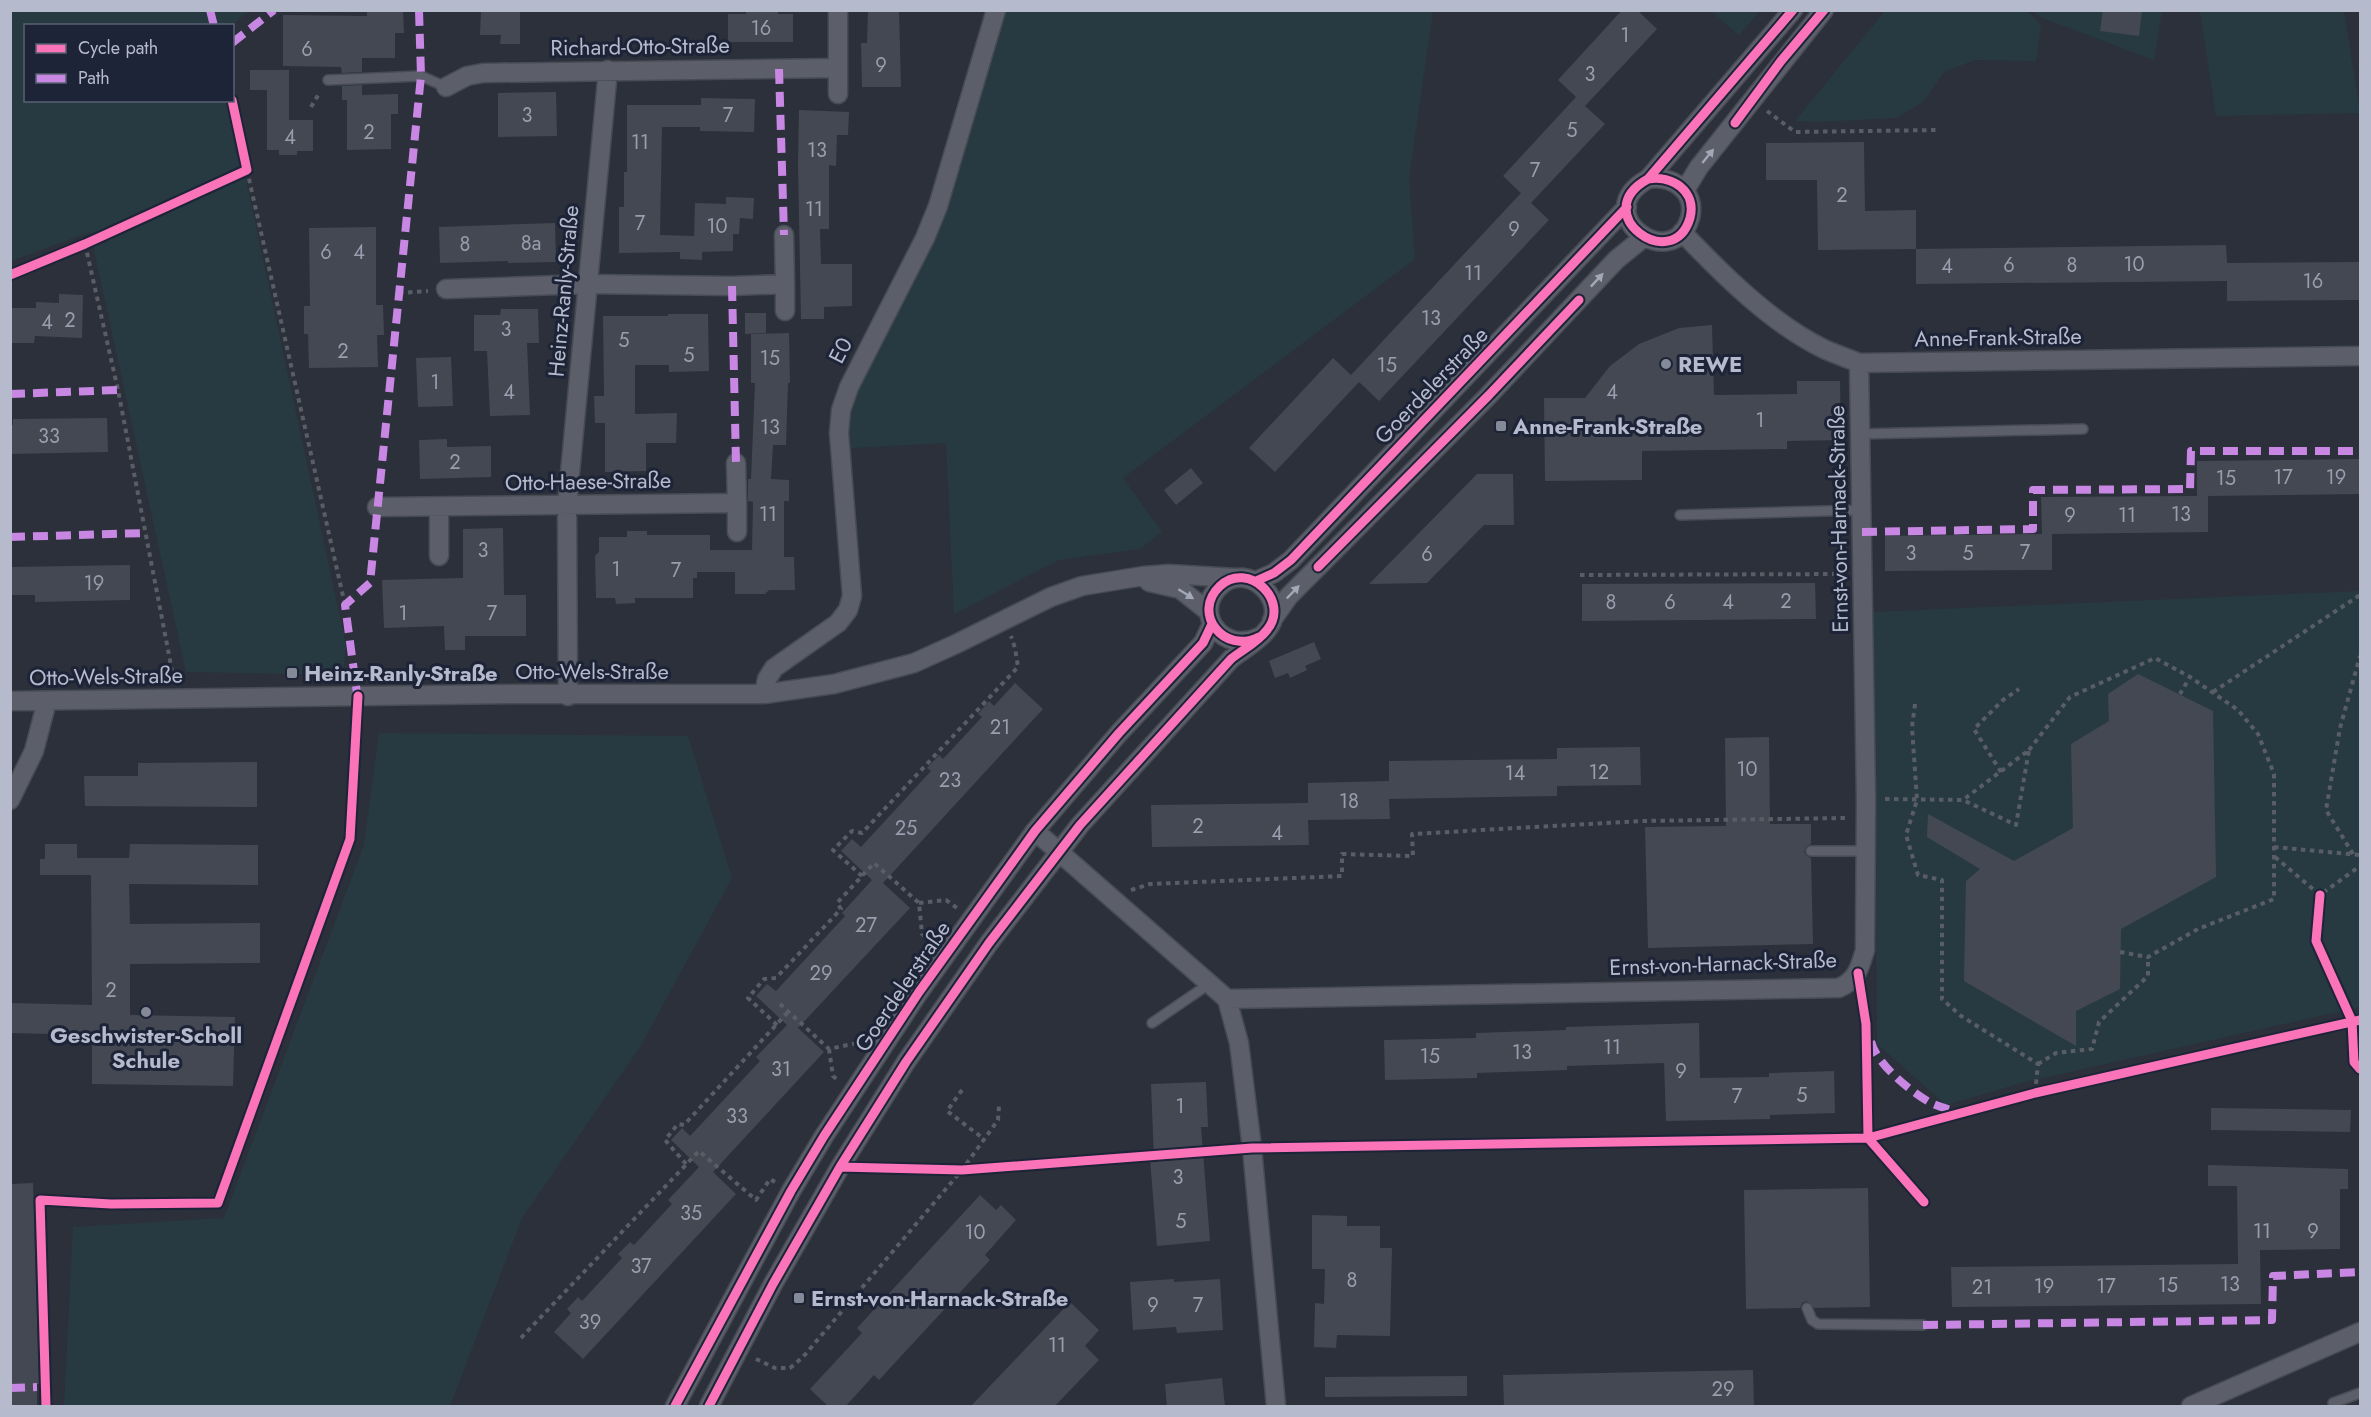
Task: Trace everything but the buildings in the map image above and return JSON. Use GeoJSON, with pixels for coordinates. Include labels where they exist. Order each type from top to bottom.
{"type":"FeatureCollection","features":[{"type":"Feature","properties":{"kind":"street"},"geometry":{"type":"LineString","coordinates":[[838,10],[838,94]]}},
{"type":"Feature","properties":{"kind":"street","name":"E0"},"geometry":{"type":"LineString","coordinates":[[764,694],[767,678],[774,668],[838,623],[848,610],[852,596],[839,433],[841,410],[849,387],[925,238],[938,206],[996,10]]}},
{"type":"Feature","properties":{"kind":"street","name":"Goerdelerstraße"},"geometry":{"type":"LineString","coordinates":[[1256,581],[1274,573],[1291,560],[1627,207],[1634,190],[1648,179],[1793,10]]}},
{"type":"Feature","properties":{"kind":"street"},"geometry":{"type":"LineString","coordinates":[[1684,190],[1699,167],[1824,10]]}},
{"type":"Feature","properties":{"kind":"street","name":"Richard-Otto-Straße"},"geometry":{"type":"LineString","coordinates":[[446,87],[466,76],[483,73],[838,69]]}},
{"type":"Feature","properties":{"kind":"street","name":"Heinz-Ranly-Straße"},"geometry":{"type":"LineString","coordinates":[[568,696],[567,505],[608,70]]}},
{"type":"Feature","properties":{"kind":"street"},"geometry":{"type":"LineString","coordinates":[[1627,207],[1631,225],[1643,238],[1653,241],[1664,242],[1674,238],[1688,225],[1691,207],[1684,190],[1668,178],[1648,179]]}},
{"type":"Feature","properties":{"kind":"street","name":"Anne-Frank-Straße"},"geometry":{"type":"LineString","coordinates":[[1682,232],[1706,257],[1760,305],[1822,348],[1859,363],[2361,356]]}},
{"type":"Feature","properties":{"kind":"street"},"geometry":{"type":"LineString","coordinates":[[784,235],[785,311]]}},
{"type":"Feature","properties":{"kind":"street","name":"Goerdelerstraße"},"geometry":{"type":"LineString","coordinates":[[709,1407],[773,1284],[840,1167],[906,1062],[989,943],[1058,851],[1231,659],[1267,630],[1289,596],[1489,395],[1616,260],[1643,238]]}},
{"type":"Feature","properties":{"kind":"street"},"geometry":{"type":"LineString","coordinates":[[446,289],[587,284],[732,286],[784,284]]}},
{"type":"Feature","properties":{"kind":"street","name":"Ernst-von-Harnack-Straße"},"geometry":{"type":"LineString","coordinates":[[1227,999],[1839,988],[1846,985],[1858,973],[1865,950],[1866,851],[1859,363]]}},
{"type":"Feature","properties":{"kind":"street"},"geometry":{"type":"LineString","coordinates":[[736,463],[737,532]]}},
{"type":"Feature","properties":{"kind":"street","name":"Otto-Haese-Straße"},"geometry":{"type":"LineString","coordinates":[[377,507],[737,503]]}},
{"type":"Feature","properties":{"kind":"street"},"geometry":{"type":"LineString","coordinates":[[438,555],[439,507]]}},
{"type":"Feature","properties":{"kind":"street","name":"Otto-Wels-Straße"},"geometry":{"type":"LineString","coordinates":[[10,701],[514,694],[568,696],[764,694],[834,684],[891,670],[946,649],[1061,593],[1082,586],[1169,574],[1236,578]]}},
{"type":"Feature","properties":{"kind":"street"},"geometry":{"type":"LineString","coordinates":[[1236,578],[1256,581],[1265,588],[1272,597],[1274,609],[1272,620]]}},
{"type":"Feature","properties":{"kind":"street","name":"Goerdelerstraße"},"geometry":{"type":"LineString","coordinates":[[675,1407],[791,1191],[877,1056],[1035,831],[1119,733],[1203,643],[1211,618],[1214,594],[1219,586],[1236,578]]}},
{"type":"Feature","properties":{"kind":"street","name":"Otto-Wels-Straße"},"geometry":{"type":"LineString","coordinates":[[1117,580],[1144,581],[1180,589],[1211,618]]}},
{"type":"Feature","properties":{"kind":"street"},"geometry":{"type":"LineString","coordinates":[[1211,618],[1222,636],[1229,640],[1244,643],[1259,638]]}},
{"type":"Feature","properties":{"kind":"street"},"geometry":{"type":"LineString","coordinates":[[10,800],[34,751],[47,701]]}},
{"type":"Feature","properties":{"kind":"street"},"geometry":{"type":"LineString","coordinates":[[1035,831],[1227,999],[1239,1043],[1252,1148],[1276,1407]]}},
{"type":"Feature","properties":{"kind":"street"},"geometry":{"type":"LineString","coordinates":[[2191,1407],[2361,1332]]}},
{"type":"Feature","properties":{"kind":"lane"},"geometry":{"type":"LineString","coordinates":[[328,80],[421,76],[446,87]]}},
{"type":"Feature","properties":{"kind":"lane"},"geometry":{"type":"LineString","coordinates":[[1860,434],[2083,429]]}},
{"type":"Feature","properties":{"kind":"lane"},"geometry":{"type":"LineString","coordinates":[[1680,515],[1861,510]]}},
{"type":"Feature","properties":{"kind":"lane"},"geometry":{"type":"LineString","coordinates":[[1811,851],[1866,851]]}},
{"type":"Feature","properties":{"kind":"lane"},"geometry":{"type":"LineString","coordinates":[[1152,1023],[1209,984]]}},
{"type":"Feature","properties":{"kind":"lane"},"geometry":{"type":"LineString","coordinates":[[1808,1308],[1812,1320],[1818,1324],[1923,1325]]}},
{"type":"Feature","properties":{"kind":"lane"},"geometry":{"type":"LineString","coordinates":[[2331,1405],[2361,1393]]}},
{"type":"Feature","properties":{"kind":"path"},"geometry":{"type":"LineString","coordinates":[[1750,103],[1775,116],[1795,132],[1940,130]]}},
{"type":"Feature","properties":{"kind":"path"},"geometry":{"type":"LineString","coordinates":[[248,170],[345,605]]}},
{"type":"Feature","properties":{"kind":"path"},"geometry":{"type":"LineString","coordinates":[[85,244],[118,390],[178,699]]}},
{"type":"Feature","properties":{"kind":"path"},"geometry":{"type":"LineString","coordinates":[[399,293],[446,289]]}},
{"type":"Feature","properties":{"kind":"path"},"geometry":{"type":"LineString","coordinates":[[1580,575],[1862,574]]}},
{"type":"Feature","properties":{"kind":"path"},"geometry":{"type":"LineString","coordinates":[[2213,693],[2361,595]]}},
{"type":"Feature","properties":{"kind":"path"},"geometry":{"type":"LineString","coordinates":[[862,876],[833,850],[852,831],[862,833],[1018,666],[1015,648],[1004,620]]}},
{"type":"Feature","properties":{"kind":"path"},"geometry":{"type":"LineString","coordinates":[[2353,854],[2326,810],[2340,728],[2361,656]]}},
{"type":"Feature","properties":{"kind":"path"},"geometry":{"type":"LineString","coordinates":[[1963,800],[2029,750],[2070,697],[2155,658],[2190,677],[2238,710],[2258,734],[2274,774],[2274,899],[2198,929],[2148,957],[2120,952]]}},
{"type":"Feature","properties":{"kind":"path"},"geometry":{"type":"LineString","coordinates":[[2180,694],[2190,677]]}},
{"type":"Feature","properties":{"kind":"path"},"geometry":{"type":"LineString","coordinates":[[2001,772],[1974,729],[2003,700],[2019,689]]}},
{"type":"Feature","properties":{"kind":"path"},"geometry":{"type":"LineString","coordinates":[[1915,704],[1912,727],[1917,800],[1906,835],[1918,875],[1942,880],[1942,999],[1961,1016],[2038,1064]]}},
{"type":"Feature","properties":{"kind":"path"},"geometry":{"type":"LineString","coordinates":[[1110,896],[1150,884],[1342,876],[1342,854],[1413,856],[1412,834],[1866,808],[1917,800],[1963,800],[2016,825],[2029,750]]}},
{"type":"Feature","properties":{"kind":"path"},"geometry":{"type":"LineString","coordinates":[[2274,847],[2361,855]]}},
{"type":"Feature","properties":{"kind":"path"},"geometry":{"type":"LineString","coordinates":[[2274,856],[2320,895],[2361,866]]}},
{"type":"Feature","properties":{"kind":"path"},"geometry":{"type":"LineString","coordinates":[[777,1024],[748,998],[764,980],[776,978],[841,909],[837,903],[874,863],[919,903],[922,934],[948,953]]}},
{"type":"Feature","properties":{"kind":"path"},"geometry":{"type":"LineString","coordinates":[[919,903],[946,900],[972,919]]}},
{"type":"Feature","properties":{"kind":"path"},"geometry":{"type":"LineString","coordinates":[[2038,1064],[2056,1053],[2092,1050],[2099,1022],[2148,976],[2148,957]]}},
{"type":"Feature","properties":{"kind":"path"},"geometry":{"type":"LineString","coordinates":[[780,1004],[830,1049],[833,1076],[854,1091]]}},
{"type":"Feature","properties":{"kind":"path"},"geometry":{"type":"LineString","coordinates":[[686,1164],[664,1140],[678,1124],[684,1125],[788,1012]]}},
{"type":"Feature","properties":{"kind":"path"},"geometry":{"type":"LineString","coordinates":[[830,1049],[857,1043],[877,1056]]}},
{"type":"Feature","properties":{"kind":"path"},"geometry":{"type":"LineString","coordinates":[[2035,1092],[2038,1064]]}},
{"type":"Feature","properties":{"kind":"path"},"geometry":{"type":"LineString","coordinates":[[962,1090],[947,1111],[984,1139]]}},
{"type":"Feature","properties":{"kind":"path"},"geometry":{"type":"LineString","coordinates":[[739,1351],[775,1368],[790,1368],[803,1357],[962,1170],[998,1120],[999,1107]]}},
{"type":"Feature","properties":{"kind":"path"},"geometry":{"type":"LineString","coordinates":[[521,1338],[699,1150],[756,1200],[770,1179],[791,1191]]}},
{"type":"Feature","properties":{"kind":"shaded area"},"geometry":{"type":"Polygon","coordinates":[[[11,10],[249,11],[233,24],[24,24],[24,102],[229,102],[346,645],[343,675],[186,672],[90,232],[11,261],[11,10]]]}},
{"type":"Feature","properties":{"kind":"shaded area"},"geometry":{"type":"Polygon","coordinates":[[[1886,10],[2027,11],[2041,24],[2036,61],[1975,60],[1944,72],[1923,102],[1896,118],[1795,121],[1886,10]]]}},
{"type":"Feature","properties":{"kind":"shaded area"},"geometry":{"type":"Polygon","coordinates":[[[1003,11],[1433,11],[1409,177],[1415,259],[1123,478],[1162,532],[1140,549],[1059,560],[954,614],[946,443],[851,448],[849,409],[941,223],[1003,11]]]}},
{"type":"Feature","properties":{"kind":"shaded area"},"geometry":{"type":"Polygon","coordinates":[[[1711,11],[1760,11],[1739,35],[1711,11]]]}},
{"type":"Feature","properties":{"kind":"shaded area"},"geometry":{"type":"Polygon","coordinates":[[[2033,11],[2162,11],[2154,60],[2040,17],[2033,11]]]}},
{"type":"Feature","properties":{"kind":"shaded area"},"geometry":{"type":"Polygon","coordinates":[[[2200,11],[2344,11],[2360,113],[2216,116],[2200,11]]]}},
{"type":"Feature","properties":{"kind":"shaded area"},"geometry":{"type":"Polygon","coordinates":[[[2360,591],[2360,1007],[2025,1082],[1946,1105],[1877,1044],[1873,612],[2360,591]]]}},
{"type":"Feature","properties":{"kind":"shaded area"},"geometry":{"type":"Polygon","coordinates":[[[379,733],[688,736],[732,878],[640,1047],[522,1218],[450,1406],[64,1406],[73,1227],[224,1218],[364,845],[379,733]]]}},
{"type":"Feature","properties":{"kind":"marked path"},"geometry":{"type":"LineString","coordinates":[[210,10],[214,24]]}},
{"type":"Feature","properties":{"kind":"marked path"},"geometry":{"type":"LineString","coordinates":[[234,41],[274,10]]}},
{"type":"Feature","properties":{"kind":"marked path"},"geometry":{"type":"LineString","coordinates":[[358,701],[345,605],[370,583],[421,76],[419,10]]}},
{"type":"Feature","properties":{"kind":"marked path"},"geometry":{"type":"LineString","coordinates":[[779,69],[784,235]]}},
{"type":"Feature","properties":{"kind":"marked path"},"geometry":{"type":"LineString","coordinates":[[732,286],[736,463]]}},
{"type":"Feature","properties":{"kind":"marked path"},"geometry":{"type":"LineString","coordinates":[[10,394],[118,390]]}},
{"type":"Feature","properties":{"kind":"marked path"},"geometry":{"type":"LineString","coordinates":[[1862,532],[2033,529],[2033,490],[2190,489],[2191,451],[2360,451]]}},
{"type":"Feature","properties":{"kind":"marked path"},"geometry":{"type":"LineString","coordinates":[[10,537],[146,533]]}},
{"type":"Feature","properties":{"kind":"marked path"},"geometry":{"type":"LineString","coordinates":[[1871,1041],[1880,1059],[1905,1085],[1931,1103],[1958,1112]]}},
{"type":"Feature","properties":{"kind":"marked path"},"geometry":{"type":"LineString","coordinates":[[1923,1325],[2272,1320],[2273,1276],[2360,1272]]}},
{"type":"Feature","properties":{"kind":"marked path"},"geometry":{"type":"LineString","coordinates":[[10,1388],[37,1387]]}},
{"type":"Feature","properties":{"kind":"cycle path"},"geometry":{"type":"LineString","coordinates":[[1648,179],[1657,178],[1674,182],[1681,187],[1690,200],[1690,218],[1681,234],[1668,241],[1653,240],[1639,233],[1630,222],[1626,208],[1631,193],[1648,179],[1793,10]]}},
{"type":"Feature","properties":{"kind":"cycle path"},"geometry":{"type":"LineString","coordinates":[[1735,123],[1781,61],[1824,10]]}},
{"type":"Feature","properties":{"kind":"cycle path"},"geometry":{"type":"LineString","coordinates":[[10,275],[85,244],[247,170],[232,102]]}},
{"type":"Feature","properties":{"kind":"cycle path"},"geometry":{"type":"LineString","coordinates":[[1256,581],[1274,573],[1291,560],[1627,207]]}},
{"type":"Feature","properties":{"kind":"cycle path"},"geometry":{"type":"LineString","coordinates":[[1318,567],[1489,395],[1579,300]]}},
{"type":"Feature","properties":{"kind":"cycle path"},"geometry":{"type":"LineString","coordinates":[[709,1406],[773,1284],[840,1167],[906,1062],[989,943],[1080,825],[1231,659],[1255,642],[1267,630],[1273,619],[1274,607],[1270,596],[1254,581],[1243,578],[1231,579],[1220,586],[1212,597],[1209,608],[1210,619],[1224,636],[1234,640],[1246,641],[1259,637]]}},
{"type":"Feature","properties":{"kind":"cycle path"},"geometry":{"type":"LineString","coordinates":[[675,1406],[791,1191],[824,1136],[919,992],[1035,831],[1119,733],[1203,643],[1212,624]]}},
{"type":"Feature","properties":{"kind":"cycle path"},"geometry":{"type":"LineString","coordinates":[[46,1406],[40,1200],[111,1204],[218,1203],[350,839],[358,696]]}},
{"type":"Feature","properties":{"kind":"cycle path"},"geometry":{"type":"LineString","coordinates":[[2320,895],[2316,941],[2352,1021],[2354,1062],[2360,1069]]}},
{"type":"Feature","properties":{"kind":"cycle path"},"geometry":{"type":"LineString","coordinates":[[1858,973],[1866,1024],[1868,1138],[1924,1202]]}},
{"type":"Feature","properties":{"kind":"cycle path"},"geometry":{"type":"LineString","coordinates":[[840,1167],[962,1170],[1252,1148],[1868,1138],[2035,1093],[2360,1020]]}},
{"type":"Feature","properties":{"kind":"place","name":"REWE"},"geometry":{"type":"Point","coordinates":[1666,364]}},
{"type":"Feature","properties":{"kind":"place","name":"Anne-Frank-Straße"},"geometry":{"type":"Point","coordinates":[1501,426]}},
{"type":"Feature","properties":{"kind":"place","name":"Heinz-Ranly-Straße"},"geometry":{"type":"Point","coordinates":[292,673]}},
{"type":"Feature","properties":{"kind":"place","name":"Geschwister-Scholl Schule"},"geometry":{"type":"Point","coordinates":[146,1012]}},
{"type":"Feature","properties":{"kind":"place","name":"Ernst-von-Harnack-Straße"},"geometry":{"type":"Point","coordinates":[799,1298]}}]}
